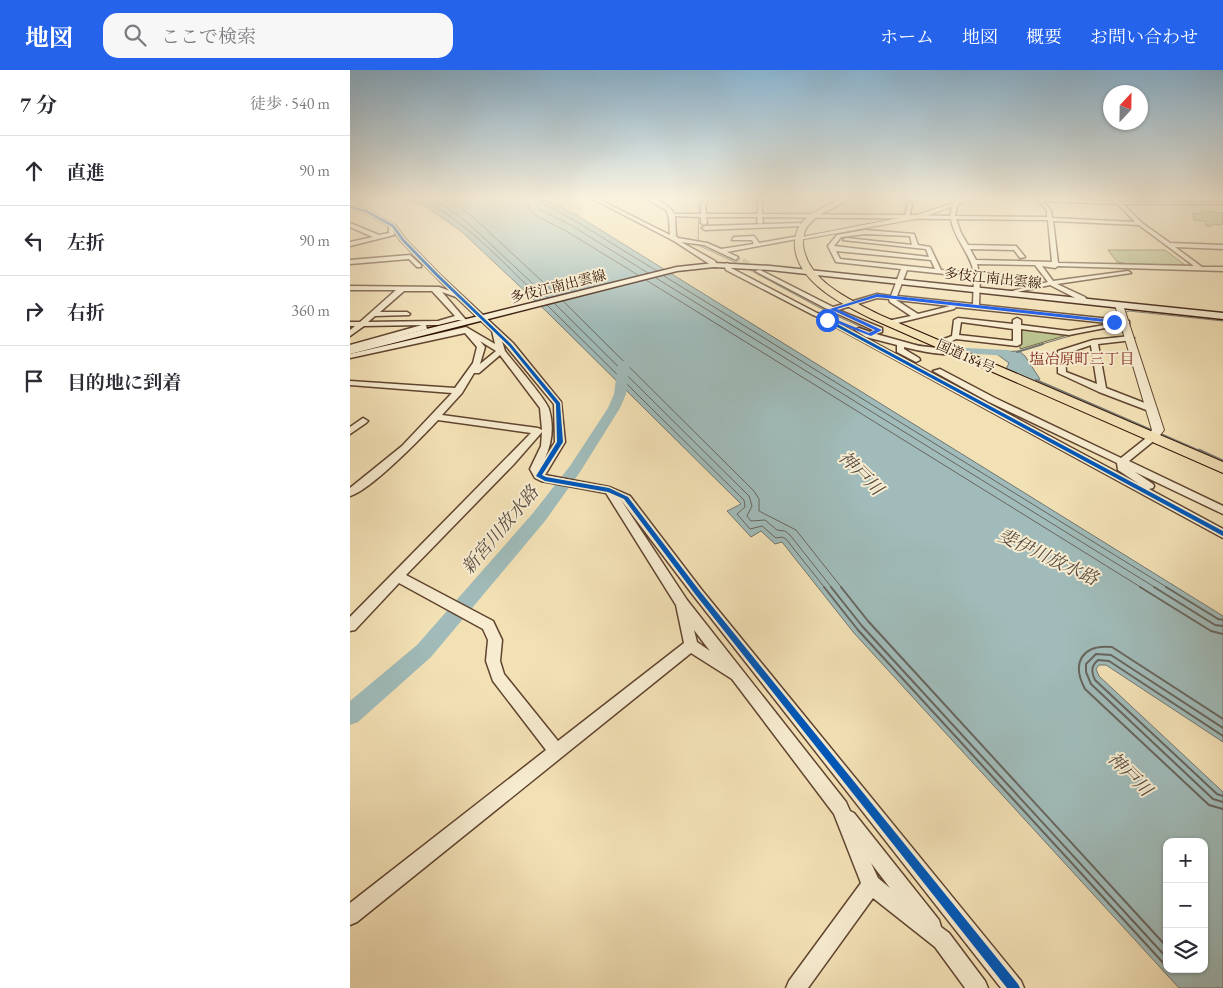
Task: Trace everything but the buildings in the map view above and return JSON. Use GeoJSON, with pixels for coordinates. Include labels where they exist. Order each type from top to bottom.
{"type":"FeatureCollection","features":[{"type":"Feature","properties":{"kind":"highway","name":"国道184号"},"geometry":{"type":"LineString","coordinates":[[799,241],[800,256],[810,272],[829,289],[850,303],[890,323],[1223,468]]}},
{"type":"Feature","properties":{"kind":"main road","name":"多伎江南出雲線"},"geometry":{"type":"LineString","coordinates":[[350,351],[490,322],[677,269],[709,265],[810,272],[1223,316]]}},
{"type":"Feature","properties":{"kind":"street"},"geometry":{"type":"LineString","coordinates":[[350,244],[363,241]]}},
{"type":"Feature","properties":{"kind":"street"},"geometry":{"type":"LineString","coordinates":[[404,241],[437,276],[490,322],[558,404],[560,442],[539,476]]}},
{"type":"Feature","properties":{"kind":"street"},"geometry":{"type":"LineString","coordinates":[[678,241],[705,244],[736,258]]}},
{"type":"Feature","properties":{"kind":"street"},"geometry":{"type":"LineString","coordinates":[[678,241],[713,262],[709,265]]}},
{"type":"Feature","properties":{"kind":"street"},"geometry":{"type":"LineString","coordinates":[[756,241],[756,245]]}},
{"type":"Feature","properties":{"kind":"street"},"geometry":{"type":"LineString","coordinates":[[720,252],[782,241]]}},
{"type":"Feature","properties":{"kind":"street"},"geometry":{"type":"LineString","coordinates":[[836,241],[832,246],[838,261],[977,275]]}},
{"type":"Feature","properties":{"kind":"street"},"geometry":{"type":"LineString","coordinates":[[858,241],[928,248],[939,271]]}},
{"type":"Feature","properties":{"kind":"street"},"geometry":{"type":"LineString","coordinates":[[914,241],[915,246]]}},
{"type":"Feature","properties":{"kind":"street"},"geometry":{"type":"LineString","coordinates":[[962,241],[974,262],[977,275],[976,306]]}},
{"type":"Feature","properties":{"kind":"street"},"geometry":{"type":"LineString","coordinates":[[1052,241],[1055,266]]}},
{"type":"Feature","properties":{"kind":"street"},"geometry":{"type":"LineString","coordinates":[[1164,241],[1201,269]]}},
{"type":"Feature","properties":{"kind":"street"},"geometry":{"type":"LineString","coordinates":[[1168,244],[1223,247]]}},
{"type":"Feature","properties":{"kind":"street"},"geometry":{"type":"LineString","coordinates":[[389,259],[396,247],[410,257],[435,284],[433,288]]}},
{"type":"Feature","properties":{"kind":"street"},"geometry":{"type":"LineString","coordinates":[[965,247],[1016,248],[1022,257]]}},
{"type":"Feature","properties":{"kind":"street"},"geometry":{"type":"LineString","coordinates":[[833,249],[934,259]]}},
{"type":"Feature","properties":{"kind":"street"},"geometry":{"type":"LineString","coordinates":[[350,262],[410,257]]}},
{"type":"Feature","properties":{"kind":"street"},"geometry":{"type":"LineString","coordinates":[[974,262],[1038,266],[1223,269]]}},
{"type":"Feature","properties":{"kind":"street"},"geometry":{"type":"LineString","coordinates":[[728,265],[728,269],[815,314],[873,333],[902,345],[942,352],[956,352]]}},
{"type":"Feature","properties":{"kind":"street"},"geometry":{"type":"LineString","coordinates":[[1038,266],[1052,283],[1083,298],[1085,301]]}},
{"type":"Feature","properties":{"kind":"street"},"geometry":{"type":"LineString","coordinates":[[905,267],[892,301],[918,317]]}},
{"type":"Feature","properties":{"kind":"street"},"geometry":{"type":"LineString","coordinates":[[1014,292],[1052,283],[1159,268]]}},
{"type":"Feature","properties":{"kind":"street"},"geometry":{"type":"LineString","coordinates":[[758,271],[879,330],[873,333]]}},
{"type":"Feature","properties":{"kind":"street"},"geometry":{"type":"LineString","coordinates":[[414,288],[420,282]]}},
{"type":"Feature","properties":{"kind":"street"},"geometry":{"type":"LineString","coordinates":[[350,288],[433,288],[444,290],[464,299]]}},
{"type":"Feature","properties":{"kind":"street"},"geometry":{"type":"LineString","coordinates":[[350,334],[403,288]]}},
{"type":"Feature","properties":{"kind":"street"},"geometry":{"type":"LineString","coordinates":[[350,347],[461,318],[433,288]]}},
{"type":"Feature","properties":{"kind":"street"},"geometry":{"type":"LineString","coordinates":[[833,309],[877,296],[1126,323]]}},
{"type":"Feature","properties":{"kind":"street"},"geometry":{"type":"LineString","coordinates":[[890,323],[952,308],[955,304]]}},
{"type":"Feature","properties":{"kind":"street"},"geometry":{"type":"LineString","coordinates":[[1120,305],[1158,430],[1153,437],[1122,462]]}},
{"type":"Feature","properties":{"kind":"street"},"geometry":{"type":"LineString","coordinates":[[939,344],[955,337],[1017,344],[1018,311]]}},
{"type":"Feature","properties":{"kind":"street"},"geometry":{"type":"LineString","coordinates":[[374,314],[409,312],[398,323]]}},
{"type":"Feature","properties":{"kind":"street"},"geometry":{"type":"LineString","coordinates":[[823,316],[844,330],[1223,534]]}},
{"type":"Feature","properties":{"kind":"street"},"geometry":{"type":"LineString","coordinates":[[955,337],[958,320],[1069,333],[1115,325],[1114,322]]}},
{"type":"Feature","properties":{"kind":"street"},"geometry":{"type":"LineString","coordinates":[[490,322],[501,350],[544,408],[547,426],[546,446],[535,469],[539,476],[545,479],[609,490],[626,498],[703,600],[1014,988]]}},
{"type":"Feature","properties":{"kind":"street"},"geometry":{"type":"LineString","coordinates":[[350,324],[438,323]]}},
{"type":"Feature","properties":{"kind":"street"},"geometry":{"type":"LineString","coordinates":[[350,356],[466,329],[501,350]]}},
{"type":"Feature","properties":{"kind":"street"},"geometry":{"type":"LineString","coordinates":[[350,493],[362,485],[435,417],[459,391],[481,356],[481,347],[467,330]]}},
{"type":"Feature","properties":{"kind":"street"},"geometry":{"type":"LineString","coordinates":[[1130,338],[1093,342],[1061,353],[1062,373],[1152,409]]}},
{"type":"Feature","properties":{"kind":"street"},"geometry":{"type":"LineString","coordinates":[[1093,342],[1102,390]]}},
{"type":"Feature","properties":{"kind":"street"},"geometry":{"type":"LineString","coordinates":[[902,345],[900,350],[908,356],[992,400],[1223,510]]}},
{"type":"Feature","properties":{"kind":"street"},"geometry":{"type":"LineString","coordinates":[[466,379],[501,350]]}},
{"type":"Feature","properties":{"kind":"street"},"geometry":{"type":"LineString","coordinates":[[350,383],[459,391]]}},
{"type":"Feature","properties":{"kind":"street"},"geometry":{"type":"LineString","coordinates":[[350,626],[538,431],[540,414],[544,408]]}},
{"type":"Feature","properties":{"kind":"street"},"geometry":{"type":"LineString","coordinates":[[435,417],[538,431]]}},
{"type":"Feature","properties":{"kind":"street"},"geometry":{"type":"LineString","coordinates":[[350,431],[363,421]]}},
{"type":"Feature","properties":{"kind":"street"},"geometry":{"type":"LineString","coordinates":[[1122,462],[1122,468],[1126,472],[1216,525],[1223,534]]}},
{"type":"Feature","properties":{"kind":"street"},"geometry":{"type":"LineString","coordinates":[[609,490],[682,604],[978,988]]}},
{"type":"Feature","properties":{"kind":"street"},"geometry":{"type":"LineString","coordinates":[[397,576],[488,624],[495,640],[493,661],[498,677],[556,751]]}},
{"type":"Feature","properties":{"kind":"street"},"geometry":{"type":"LineString","coordinates":[[682,604],[691,645],[742,680]]}},
{"type":"Feature","properties":{"kind":"street"},"geometry":{"type":"LineString","coordinates":[[350,915],[691,645]]}},
{"type":"Feature","properties":{"kind":"street"},"geometry":{"type":"LineString","coordinates":[[840,808],[871,885],[942,940]]}},
{"type":"Feature","properties":{"kind":"street"},"geometry":{"type":"LineString","coordinates":[[796,988],[871,885]]}},
{"type":"Feature","properties":{"kind":"green space"},"geometry":{"type":"Polygon","coordinates":[[[1108,250],[1165,250],[1185,265],[1128,264],[1117,262],[1108,250]]]}},
{"type":"Feature","properties":{"kind":"green space"},"geometry":{"type":"Polygon","coordinates":[[[1019,329],[1071,334],[1020,349],[1019,329]]]}},
{"type":"Feature","properties":{"kind":"water"},"geometry":{"type":"Polygon","coordinates":[[[471,241],[618,241],[1223,616],[1223,742],[1106,665],[1099,665],[1096,669],[1099,676],[1223,792],[1223,988],[1179,988],[1165,973],[1208,973],[1208,838],[1163,838],[1163,971],[854,633],[782,542],[775,544],[761,531],[751,537],[727,511],[741,504],[548,313],[471,241]]]}},
{"type":"Feature","properties":{"kind":"water"},"geometry":{"type":"Polygon","coordinates":[[[1019,351],[1025,356],[1040,379],[1035,382],[1006,369],[1009,363],[994,352],[1019,351]]]}},
{"type":"Feature","properties":{"kind":"waterway"},"geometry":{"type":"LineString","coordinates":[[698,241],[698,245],[741,265]]}},
{"type":"Feature","properties":{"kind":"waterway"},"geometry":{"type":"LineString","coordinates":[[746,268],[822,309],[872,332]]}},
{"type":"Feature","properties":{"kind":"waterway"},"geometry":{"type":"LineString","coordinates":[[1129,326],[1126,312],[1129,311],[1223,321]]}},
{"type":"Feature","properties":{"kind":"waterway"},"geometry":{"type":"LineString","coordinates":[[1039,345],[1080,333],[1117,327]]}},
{"type":"Feature","properties":{"kind":"waterway"},"geometry":{"type":"LineString","coordinates":[[914,344],[920,345]]}},
{"type":"Feature","properties":{"kind":"waterway"},"geometry":{"type":"LineString","coordinates":[[914,344],[936,348]]}},
{"type":"Feature","properties":{"kind":"waterway"},"geometry":{"type":"LineString","coordinates":[[1017,352],[1043,344]]}},
{"type":"Feature","properties":{"kind":"waterway"},"geometry":{"type":"LineString","coordinates":[[966,351],[1008,353]]}},
{"type":"Feature","properties":{"kind":"waterway","name":"新宮川放水路"},"geometry":{"type":"LineString","coordinates":[[350,715],[424,651],[539,517],[575,469],[614,408],[620,394],[624,364]]}},
{"type":"Feature","properties":{"kind":"waterway"},"geometry":{"type":"LineString","coordinates":[[1036,380],[1202,452]]}},
{"type":"Feature","properties":{"kind":"waterway"},"geometry":{"type":"LineString","coordinates":[[1199,450],[1223,461]]}},
{"type":"Feature","properties":{"kind":"tunnel"},"geometry":{"type":"LineString","coordinates":[[736,258],[744,263]]}},
{"type":"Feature","properties":{"kind":"tunnel"},"geometry":{"type":"LineString","coordinates":[[742,261],[758,271]]}},
{"type":"Feature","properties":{"kind":"cycle path"},"geometry":{"type":"LineString","coordinates":[[404,241],[510,345],[558,404],[560,442],[539,476],[545,479],[609,490],[626,498],[697,592],[1014,988]]}},
{"type":"Feature","properties":{"kind":"cycle path"},"geometry":{"type":"LineString","coordinates":[[823,316],[827,320],[1223,534]]}},
{"type":"Feature","properties":{"kind":"district","name":"塩冶原町三丁目"},"geometry":{"type":"Point","coordinates":[1082,359]}},
{"type":"Feature","properties":{"kind":"route"},"geometry":{"type":"LineString","coordinates":[[827,320],[823,316],[869,335],[879,330],[833,309],[877,296],[1114,322]]}},
{"type":"Feature","properties":{"kind":"water label","name":"神戸川"},"geometry":{"type":"Point","coordinates":[861,473]}},
{"type":"Feature","properties":{"kind":"water label","name":"斐伊川放水路"},"geometry":{"type":"Point","coordinates":[1048,557]}},
{"type":"Feature","properties":{"kind":"water label","name":"神戸川"},"geometry":{"type":"Point","coordinates":[1130,774]}}]}
